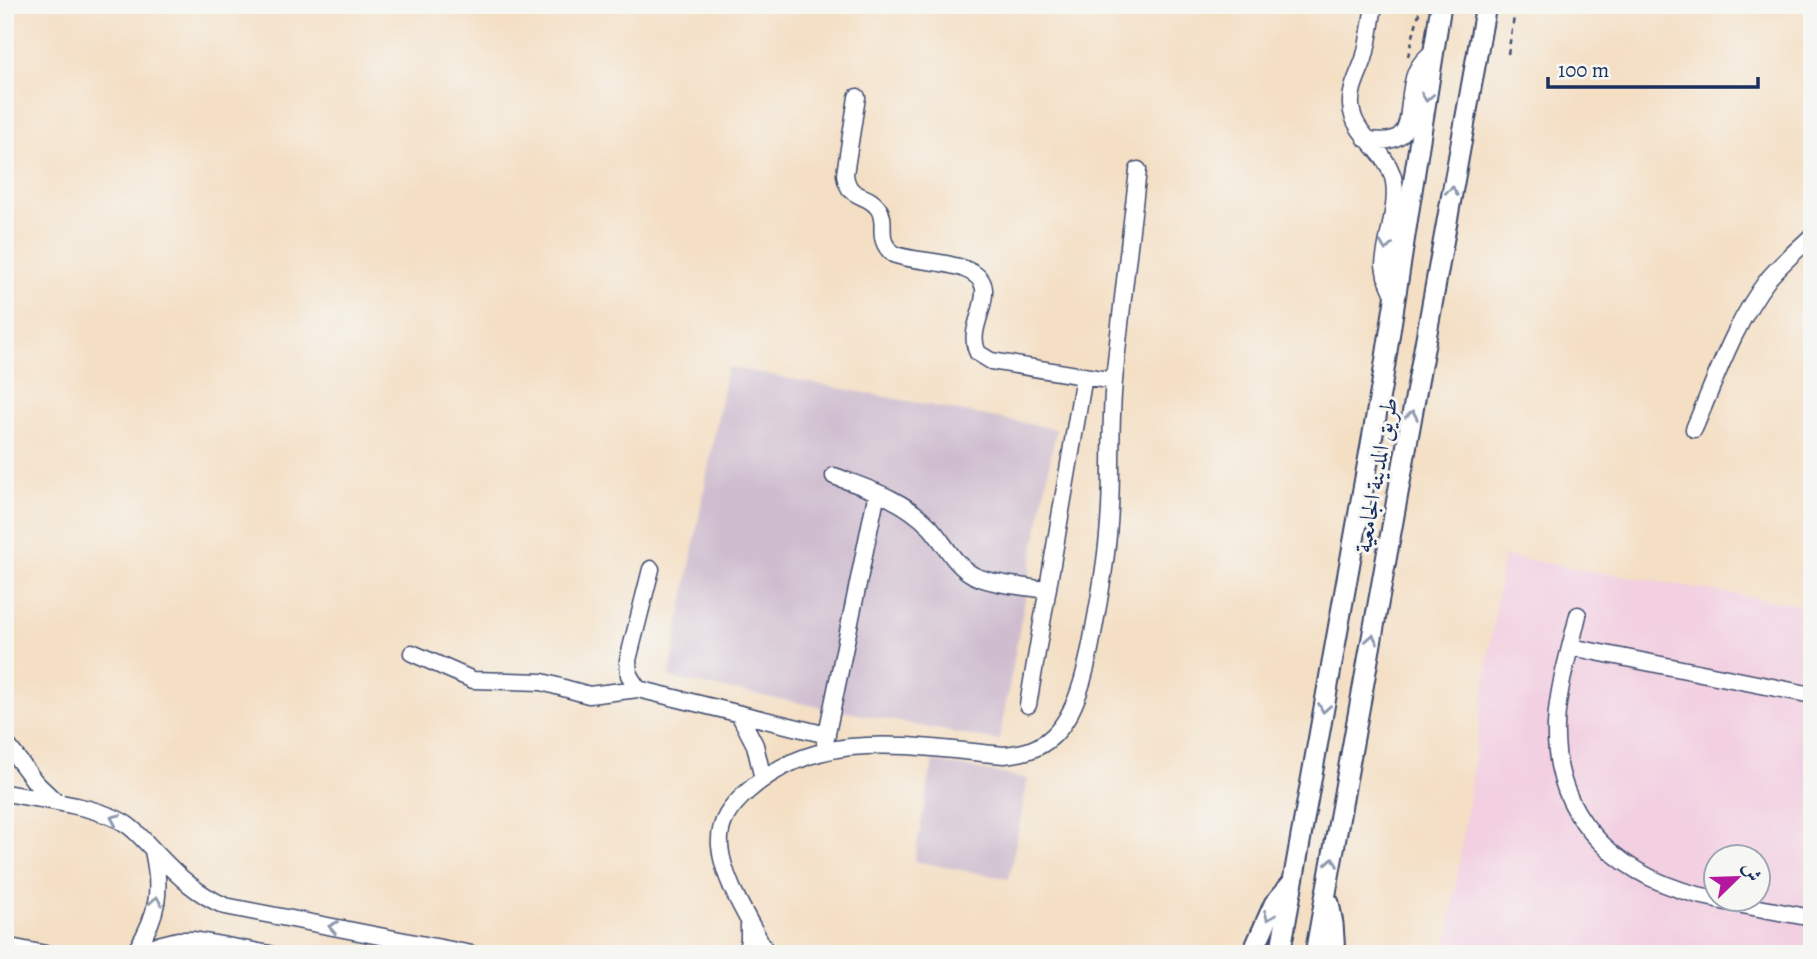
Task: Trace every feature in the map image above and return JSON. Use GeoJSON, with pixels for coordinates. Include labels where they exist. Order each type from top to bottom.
{"type":"FeatureCollection","features":[{"type":"Feature","properties":{"kind":"main road","name":"طريق المدينة الجامعية"},"geometry":{"type":"LineString","coordinates":[[1280,954],[1395,297],[1441,5]]}},
{"type":"Feature","properties":{"kind":"main road","name":"طريق المدينة الجامعية"},"geometry":{"type":"LineString","coordinates":[[1315,954],[1485,7]]}},
{"type":"Feature","properties":{"kind":"main road"},"geometry":{"type":"LineString","coordinates":[[1252,954],[1274,904],[1293,883]]}},
{"type":"Feature","properties":{"kind":"main road"},"geometry":{"type":"LineString","coordinates":[[1326,895],[1332,914],[1335,954]]}},
{"type":"Feature","properties":{"kind":"street"},"geometry":{"type":"LineString","coordinates":[[1374,5],[1365,56],[1354,84],[1351,104],[1354,120],[1366,139],[1387,162],[1395,181],[1384,265],[1395,297]]}},
{"type":"Feature","properties":{"kind":"street"},"geometry":{"type":"LineString","coordinates":[[1366,139],[1390,141],[1404,131],[1415,74],[1434,51]]}},
{"type":"Feature","properties":{"kind":"street"},"geometry":{"type":"LineString","coordinates":[[857,97],[846,180],[852,191],[878,208],[882,219],[882,238],[888,250],[898,256],[966,269],[978,276],[984,295],[974,342],[981,357],[990,361],[1114,381]]}},
{"type":"Feature","properties":{"kind":"street"},"geometry":{"type":"LineString","coordinates":[[412,653],[473,680],[542,682],[589,695],[638,689],[739,714],[825,743],[1004,755],[1023,753],[1040,746],[1054,735],[1064,722],[1076,697],[1088,663],[1102,585],[1110,512],[1114,381],[1138,170]]}},
{"type":"Feature","properties":{"kind":"street"},"geometry":{"type":"LineString","coordinates":[[1694,429],[1755,298],[1787,259],[1812,236]]}},
{"type":"Feature","properties":{"kind":"street"},"geometry":{"type":"LineString","coordinates":[[1028,705],[1084,376]]}},
{"type":"Feature","properties":{"kind":"street"},"geometry":{"type":"LineString","coordinates":[[834,477],[877,492],[914,513],[938,536],[963,568],[976,577],[1047,590]]}},
{"type":"Feature","properties":{"kind":"street"},"geometry":{"type":"LineString","coordinates":[[767,954],[723,860],[720,838],[722,827],[731,807],[763,779],[825,743],[877,492]]}},
{"type":"Feature","properties":{"kind":"street"},"geometry":{"type":"LineString","coordinates":[[638,689],[629,675],[628,660],[651,569]]}},
{"type":"Feature","properties":{"kind":"street"},"geometry":{"type":"LineString","coordinates":[[1578,615],[1558,706],[1556,741],[1562,776],[1576,809],[1596,838],[1633,870],[1672,889],[1702,896]]}},
{"type":"Feature","properties":{"kind":"street"},"geometry":{"type":"LineString","coordinates":[[1571,647],[1812,695]]}},
{"type":"Feature","properties":{"kind":"street"},"geometry":{"type":"LineString","coordinates":[[739,714],[755,745],[763,779]]}},
{"type":"Feature","properties":{"kind":"street"},"geometry":{"type":"LineString","coordinates":[[5,743],[19,763],[55,802]]}},
{"type":"Feature","properties":{"kind":"street"},"geometry":{"type":"LineString","coordinates":[[5,793],[55,802],[117,819],[135,832],[192,888],[225,906],[472,954]]}},
{"type":"Feature","properties":{"kind":"street"},"geometry":{"type":"LineString","coordinates":[[129,952],[150,926],[158,901],[158,875],[152,849]]}},
{"type":"Feature","properties":{"kind":"street"},"geometry":{"type":"LineString","coordinates":[[1772,910],[1812,918]]}},
{"type":"Feature","properties":{"kind":"street"},"geometry":{"type":"LineString","coordinates":[[746,954],[749,920]]}},
{"type":"Feature","properties":{"kind":"street"},"geometry":{"type":"LineString","coordinates":[[129,952],[178,940],[194,940],[270,954]]}},
{"type":"Feature","properties":{"kind":"street"},"geometry":{"type":"LineString","coordinates":[[5,946],[46,954]]}},
{"type":"Feature","properties":{"kind":"path"},"geometry":{"type":"LineString","coordinates":[[1507,54],[1516,5]]}},
{"type":"Feature","properties":{"kind":"shaded area"},"geometry":{"type":"Polygon","coordinates":[[[727,367],[1056,429],[999,741],[669,678],[727,367]]]}},
{"type":"Feature","properties":{"kind":"shaded area"},"geometry":{"type":"Polygon","coordinates":[[[1503,556],[1812,607],[1812,954],[1446,954],[1503,556]]]}},
{"type":"Feature","properties":{"kind":"shaded area"},"geometry":{"type":"Polygon","coordinates":[[[933,761],[1028,779],[1009,879],[914,861],[933,761]]]}}]}
